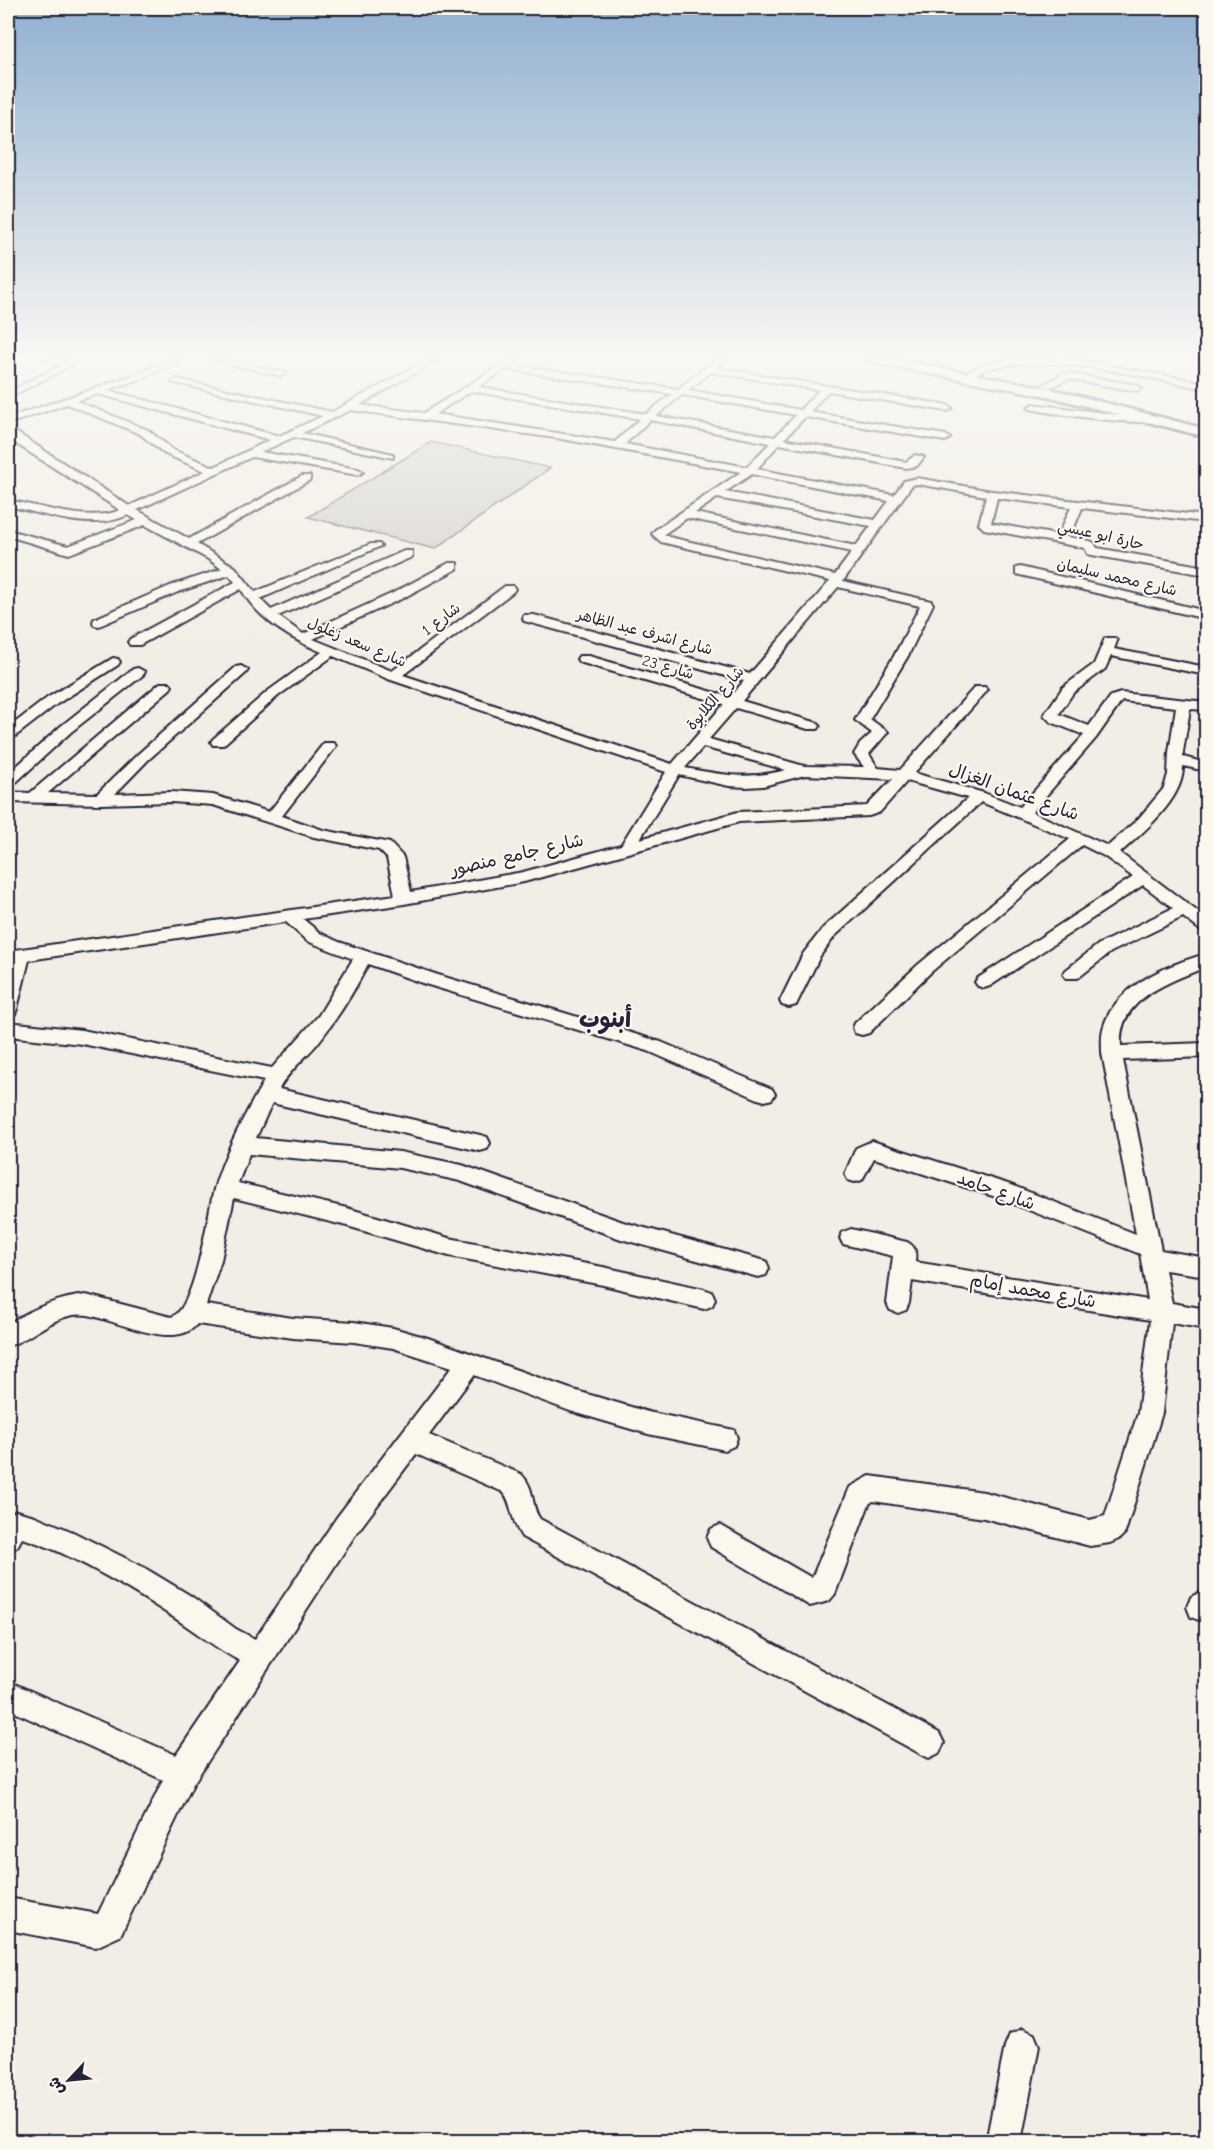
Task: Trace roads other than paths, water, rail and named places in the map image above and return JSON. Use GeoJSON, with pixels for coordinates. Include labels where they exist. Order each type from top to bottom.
{"type":"FeatureCollection","features":[{"type":"Feature","properties":{"kind":"street","name":"شارع سعد زغلول"},"geometry":{"type":"LineString","coordinates":[[48,459],[146,521],[212,556],[231,570],[243,583],[252,598],[269,615],[302,639],[393,676],[675,770]]}},
{"type":"Feature","properties":{"kind":"street"},"geometry":{"type":"LineString","coordinates":[[187,459],[215,471]]}},
{"type":"Feature","properties":{"kind":"street"},"geometry":{"type":"LineString","coordinates":[[8,503],[91,519],[106,519],[241,459]]}},
{"type":"Feature","properties":{"kind":"street"},"geometry":{"type":"LineString","coordinates":[[284,459],[358,472]]}},
{"type":"Feature","properties":{"kind":"street"},"geometry":{"type":"LineString","coordinates":[[690,459],[896,499]]}},
{"type":"Feature","properties":{"kind":"street"},"geometry":{"type":"LineString","coordinates":[[760,459],[749,471],[659,532],[660,537],[923,601],[927,604],[901,656],[862,720],[880,732],[861,754],[871,765],[871,771]]}},
{"type":"Feature","properties":{"kind":"street"},"geometry":{"type":"LineString","coordinates":[[876,459],[906,465],[913,464],[917,459]]}},
{"type":"Feature","properties":{"kind":"street"},"geometry":{"type":"LineString","coordinates":[[188,544],[306,478]]}},
{"type":"Feature","properties":{"kind":"street","name":"شارع الكلابوة"},"geometry":{"type":"LineString","coordinates":[[627,848],[675,770],[837,581],[908,483],[913,481],[992,494]]}},
{"type":"Feature","properties":{"kind":"street"},"geometry":{"type":"LineString","coordinates":[[715,494],[878,524]]}},
{"type":"Feature","properties":{"kind":"street"},"geometry":{"type":"LineString","coordinates":[[992,494],[1206,519]]}},
{"type":"Feature","properties":{"kind":"street","name":"حارة ابو عيسي"},"geometry":{"type":"LineString","coordinates":[[992,494],[985,524],[988,527],[1089,545],[1092,551],[1206,571]]}},
{"type":"Feature","properties":{"kind":"street"},"geometry":{"type":"LineString","coordinates":[[1067,530],[1078,503]]}},
{"type":"Feature","properties":{"kind":"street"},"geometry":{"type":"LineString","coordinates":[[684,514],[860,550]]}},
{"type":"Feature","properties":{"kind":"street"},"geometry":{"type":"LineString","coordinates":[[8,533],[69,549],[146,521]]}},
{"type":"Feature","properties":{"kind":"street"},"geometry":{"type":"LineString","coordinates":[[252,598],[375,546]]}},
{"type":"Feature","properties":{"kind":"street"},"geometry":{"type":"LineString","coordinates":[[1168,553],[1206,562]]}},
{"type":"Feature","properties":{"kind":"street"},"geometry":{"type":"LineString","coordinates":[[269,615],[408,554]]}},
{"type":"Feature","properties":{"kind":"street"},"geometry":{"type":"LineString","coordinates":[[302,639],[406,591],[453,566]]}},
{"type":"Feature","properties":{"kind":"street"},"geometry":{"type":"LineString","coordinates":[[99,622],[174,589],[231,570]]}},
{"type":"Feature","properties":{"kind":"street","name":"شارع محمد سليمان"},"geometry":{"type":"LineString","coordinates":[[1020,571],[1206,615]]}},
{"type":"Feature","properties":{"kind":"street"},"geometry":{"type":"LineString","coordinates":[[135,642],[243,583]]}},
{"type":"Feature","properties":{"kind":"street","name":"شارع 1"},"geometry":{"type":"LineString","coordinates":[[393,676],[509,589]]}},
{"type":"Feature","properties":{"kind":"street","name":"شارع اشرف عبد الظاهر"},"geometry":{"type":"LineString","coordinates":[[529,618],[753,678]]}},
{"type":"Feature","properties":{"kind":"street"},"geometry":{"type":"LineString","coordinates":[[1091,733],[1053,718],[1051,715],[1068,690],[1100,666],[1108,646],[1206,671]]}},
{"type":"Feature","properties":{"kind":"street"},"geometry":{"type":"LineString","coordinates":[[218,742],[270,695],[332,651]]}},
{"type":"Feature","properties":{"kind":"street","name":"شارع 23"},"geometry":{"type":"LineString","coordinates":[[584,659],[813,726]]}},
{"type":"Feature","properties":{"kind":"street"},"geometry":{"type":"LineString","coordinates":[[8,735],[52,701],[112,662]]}},
{"type":"Feature","properties":{"kind":"street"},"geometry":{"type":"LineString","coordinates":[[100,799],[143,757],[241,670]]}},
{"type":"Feature","properties":{"kind":"street"},"geometry":{"type":"LineString","coordinates":[[8,782],[66,729],[138,672]]}},
{"type":"Feature","properties":{"kind":"street"},"geometry":{"type":"LineString","coordinates":[[33,798],[165,686]]}},
{"type":"Feature","properties":{"kind":"street","name":"شارع جامع منصور"},"geometry":{"type":"LineString","coordinates":[[14,957],[404,899],[524,877],[738,817],[869,811],[874,809],[980,690]]}},
{"type":"Feature","properties":{"kind":"street"},"geometry":{"type":"LineString","coordinates":[[1022,814],[1091,733],[1116,699],[1121,697],[1206,706]]}},
{"type":"Feature","properties":{"kind":"street"},"geometry":{"type":"LineString","coordinates":[[1110,854],[1145,821],[1171,789],[1184,703]]}},
{"type":"Feature","properties":{"kind":"street"},"geometry":{"type":"LineString","coordinates":[[699,741],[805,770]]}},
{"type":"Feature","properties":{"kind":"street"},"geometry":{"type":"LineString","coordinates":[[272,818],[330,746]]}},
{"type":"Feature","properties":{"kind":"street"},"geometry":{"type":"LineString","coordinates":[[1177,760],[1206,767]]}},
{"type":"Feature","properties":{"kind":"street","name":"شارع عثمان الغزال"},"geometry":{"type":"LineString","coordinates":[[675,770],[729,781],[746,782],[763,781],[805,770],[871,771],[904,775],[979,796],[1081,838],[1110,854],[1144,877],[1206,926]]}},
{"type":"Feature","properties":{"kind":"street"},"geometry":{"type":"LineString","coordinates":[[789,1001],[812,954],[830,932],[979,796]]}},
{"type":"Feature","properties":{"kind":"street"},"geometry":{"type":"LineString","coordinates":[[8,797],[100,799],[171,797],[213,800],[320,834],[384,846],[395,856],[404,899]]}},
{"type":"Feature","properties":{"kind":"street"},"geometry":{"type":"LineString","coordinates":[[862,1028],[925,968],[1081,838]]}},
{"type":"Feature","properties":{"kind":"street"},"geometry":{"type":"LineString","coordinates":[[984,982],[1144,877]]}},
{"type":"Feature","properties":{"kind":"street"},"geometry":{"type":"LineString","coordinates":[[1072,974],[1105,948],[1185,909]]}},
{"type":"Feature","properties":{"kind":"street"},"geometry":{"type":"LineString","coordinates":[[291,916],[298,927],[310,936],[417,977],[639,1041],[765,1094]]}},
{"type":"Feature","properties":{"kind":"street"},"geometry":{"type":"LineString","coordinates":[[8,1336],[36,1319],[75,1305],[95,1307],[171,1327],[183,1324],[192,1313],[210,1261],[225,1188],[266,1094],[276,1076],[326,1019],[363,956]]}},
{"type":"Feature","properties":{"kind":"street"},"geometry":{"type":"LineString","coordinates":[[8,1009],[14,957]]}},
{"type":"Feature","properties":{"kind":"street"},"geometry":{"type":"LineString","coordinates":[[720,1538],[810,1592],[819,1591],[825,1584],[859,1496],[870,1488],[984,1506],[1090,1533],[1110,1530],[1116,1524],[1150,1413],[1162,1313],[1112,1053],[1111,1031],[1118,1012],[1131,997],[1151,985],[1206,960]]}},
{"type":"Feature","properties":{"kind":"street"},"geometry":{"type":"LineString","coordinates":[[8,1029],[82,1037],[276,1076]]}},
{"type":"Feature","properties":{"kind":"street"},"geometry":{"type":"LineString","coordinates":[[1112,1053],[1206,1050]]}},
{"type":"Feature","properties":{"kind":"street"},"geometry":{"type":"LineString","coordinates":[[266,1094],[480,1143]]}},
{"type":"Feature","properties":{"kind":"street"},"geometry":{"type":"LineString","coordinates":[[243,1145],[400,1160],[462,1173],[621,1230],[758,1268]]}},
{"type":"Feature","properties":{"kind":"street","name":"شارع حامد"},"geometry":{"type":"LineString","coordinates":[[855,1174],[863,1154],[872,1149],[1003,1191],[1150,1254],[1206,1268]]}},
{"type":"Feature","properties":{"kind":"street"},"geometry":{"type":"LineString","coordinates":[[225,1188],[347,1217],[449,1246],[705,1299]]}},
{"type":"Feature","properties":{"kind":"street"},"geometry":{"type":"LineString","coordinates":[[851,1238],[903,1250],[906,1255],[898,1303]]}},
{"type":"Feature","properties":{"kind":"street","name":"شارع محمد إمام"},"geometry":{"type":"LineString","coordinates":[[904,1270],[1206,1319]]}},
{"type":"Feature","properties":{"kind":"street"},"geometry":{"type":"LineString","coordinates":[[192,1313],[293,1328],[354,1332],[393,1338],[570,1400],[648,1423],[726,1438]]}},
{"type":"Feature","properties":{"kind":"street"},"geometry":{"type":"LineString","coordinates":[[8,1914],[96,1931],[105,1928],[112,1920],[182,1773],[226,1704],[260,1657],[346,1526],[469,1363]]}},
{"type":"Feature","properties":{"kind":"street"},"geometry":{"type":"LineString","coordinates":[[410,1439],[512,1483],[522,1494],[522,1517],[531,1528],[929,1743]]}},
{"type":"Feature","properties":{"kind":"street"},"geometry":{"type":"LineString","coordinates":[[10,1527],[35,1529],[64,1541],[133,1577],[181,1606],[226,1639],[260,1657]]}},
{"type":"Feature","properties":{"kind":"street"},"geometry":{"type":"LineString","coordinates":[[8,1695],[182,1773]]}},
{"type":"Feature","properties":{"kind":"street"},"geometry":{"type":"LineString","coordinates":[[1003,2142],[1022,2046]]}},
{"type":"Feature","properties":{"kind":"district","name":"أبنوب"},"geometry":{"type":"Point","coordinates":[605,1019]}}]}
